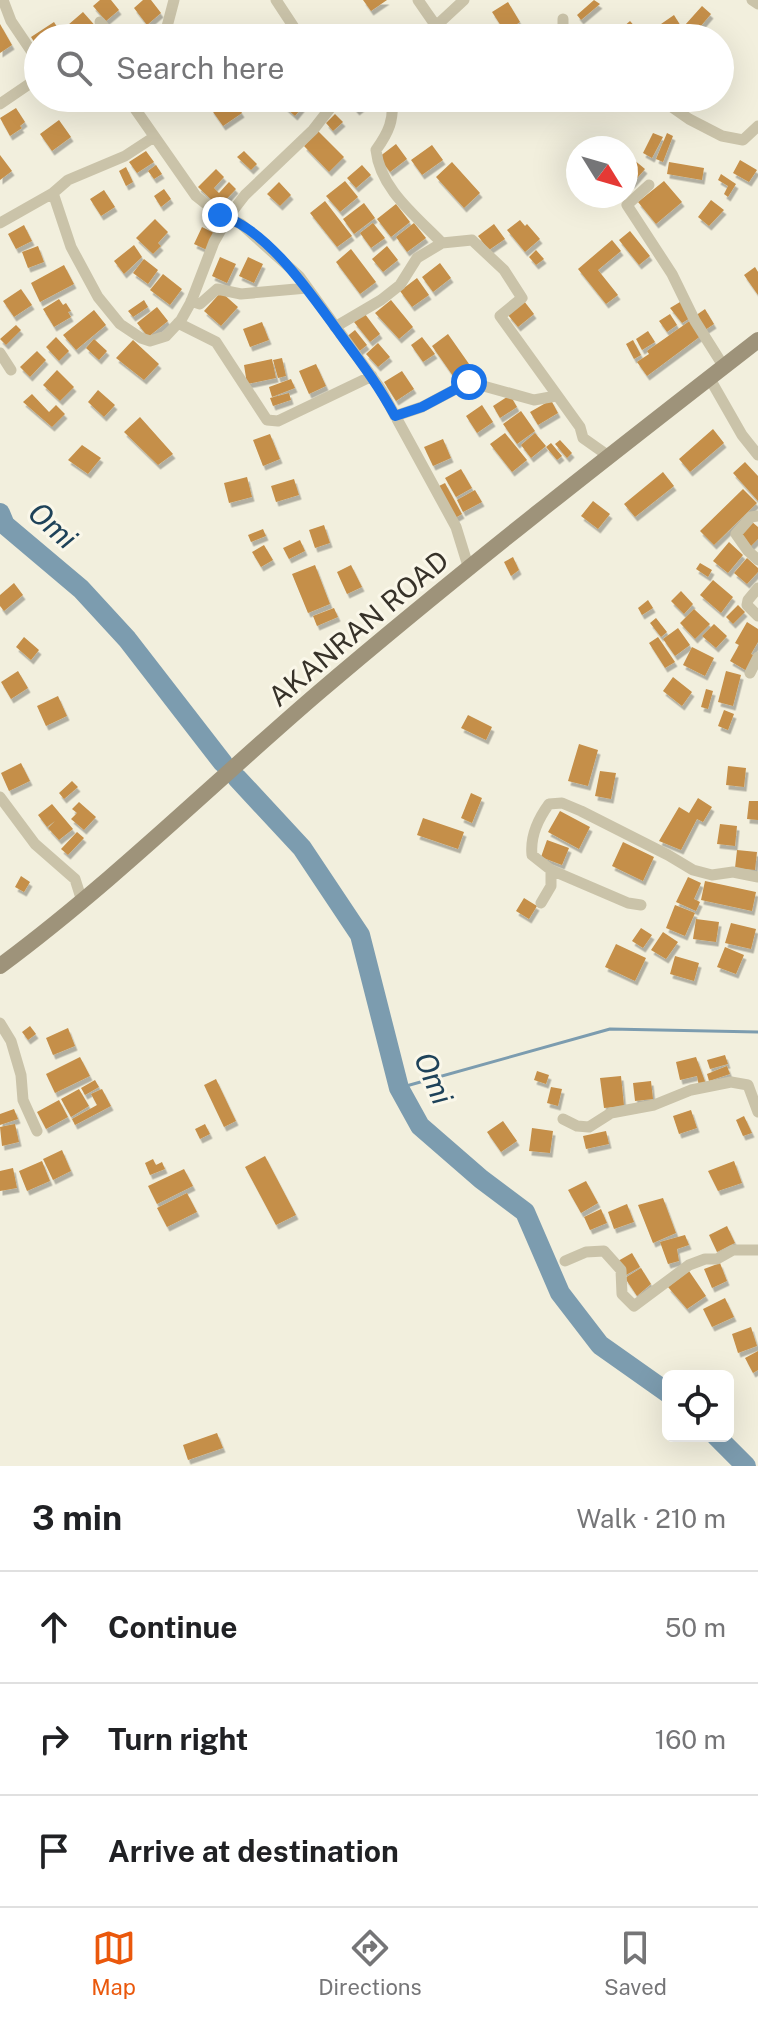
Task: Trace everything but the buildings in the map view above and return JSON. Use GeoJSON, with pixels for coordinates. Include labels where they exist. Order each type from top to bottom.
{"type":"FeatureCollection","features":[{"type":"Feature","properties":{"kind":"main road","name":"AKANRAN ROAD"},"geometry":{"type":"LineString","coordinates":[[0,966],[82,901],[309,701],[469,569],[758,340]]}},
{"type":"Feature","properties":{"kind":"street"},"geometry":{"type":"LineString","coordinates":[[3,0],[4,15],[24,42]]}},
{"type":"Feature","properties":{"kind":"street"},"geometry":{"type":"LineString","coordinates":[[168,24],[174,0]]}},
{"type":"Feature","properties":{"kind":"street"},"geometry":{"type":"LineString","coordinates":[[276,0],[292,24]]}},
{"type":"Feature","properties":{"kind":"street"},"geometry":{"type":"LineString","coordinates":[[418,0],[435,24]]}},
{"type":"Feature","properties":{"kind":"street"},"geometry":{"type":"LineString","coordinates":[[438,24],[464,0]]}},
{"type":"Feature","properties":{"kind":"street"},"geometry":{"type":"LineString","coordinates":[[752,0],[758,4]]}},
{"type":"Feature","properties":{"kind":"street"},"geometry":{"type":"LineString","coordinates":[[563,19],[563,24]]}},
{"type":"Feature","properties":{"kind":"street"},"geometry":{"type":"LineString","coordinates":[[0,104],[24,88]]}},
{"type":"Feature","properties":{"kind":"street"},"geometry":{"type":"LineString","coordinates":[[138,112],[196,196],[220,215],[241,224],[299,276],[372,376],[456,527],[469,569]]}},
{"type":"Feature","properties":{"kind":"street"},"geometry":{"type":"LineString","coordinates":[[53,193],[71,247],[98,297],[120,324],[150,341],[166,336],[178,323],[228,217],[253,187],[313,130],[327,112]]}},
{"type":"Feature","properties":{"kind":"street"},"geometry":{"type":"LineString","coordinates":[[393,112],[390,131],[376,150],[378,161],[401,202],[442,243]]}},
{"type":"Feature","properties":{"kind":"street"},"geometry":{"type":"LineString","coordinates":[[679,112],[722,136],[743,140],[758,126]]}},
{"type":"Feature","properties":{"kind":"street"},"geometry":{"type":"LineString","coordinates":[[0,223],[53,193],[68,180],[125,156],[154,137]]}},
{"type":"Feature","properties":{"kind":"street"},"geometry":{"type":"LineString","coordinates":[[649,185],[627,205],[672,274],[695,321],[724,367]]}},
{"type":"Feature","properties":{"kind":"street"},"geometry":{"type":"LineString","coordinates":[[335,327],[400,285],[417,258],[442,243],[472,240],[504,270],[522,298],[500,316],[580,427],[583,438],[610,457]]}},
{"type":"Feature","properties":{"kind":"street"},"geometry":{"type":"LineString","coordinates":[[191,301],[200,304],[217,289],[241,294],[307,288]]}},
{"type":"Feature","properties":{"kind":"street"},"geometry":{"type":"LineString","coordinates":[[178,323],[216,342],[267,420],[278,421],[372,376]]}},
{"type":"Feature","properties":{"kind":"street"},"geometry":{"type":"LineString","coordinates":[[0,353],[11,370]]}},
{"type":"Feature","properties":{"kind":"street"},"geometry":{"type":"LineString","coordinates":[[710,379],[742,435],[758,455]]}},
{"type":"Feature","properties":{"kind":"street"},"geometry":{"type":"LineString","coordinates":[[395,416],[422,407],[469,382],[534,400],[556,396]]}},
{"type":"Feature","properties":{"kind":"street"},"geometry":{"type":"LineString","coordinates":[[758,516],[751,517],[736,534],[758,560]]}},
{"type":"Feature","properties":{"kind":"street"},"geometry":{"type":"LineString","coordinates":[[758,588],[747,605],[758,616]]}},
{"type":"Feature","properties":{"kind":"street"},"geometry":{"type":"LineString","coordinates":[[750,673],[758,657]]}},
{"type":"Feature","properties":{"kind":"street"},"geometry":{"type":"LineString","coordinates":[[0,797],[35,844],[75,879],[82,901]]}},
{"type":"Feature","properties":{"kind":"street"},"geometry":{"type":"LineString","coordinates":[[641,905],[628,903],[551,870],[532,855],[538,818],[549,804],[562,803],[693,870],[712,875],[733,872],[758,877]]}},
{"type":"Feature","properties":{"kind":"street"},"geometry":{"type":"LineString","coordinates":[[541,903],[551,886],[551,870]]}},
{"type":"Feature","properties":{"kind":"street"},"geometry":{"type":"LineString","coordinates":[[0,1023],[11,1041],[21,1075],[23,1100],[37,1131]]}},
{"type":"Feature","properties":{"kind":"street"},"geometry":{"type":"LineString","coordinates":[[563,1119],[577,1126],[589,1127],[611,1113],[654,1105],[691,1090],[731,1082],[748,1085],[758,1112]]}},
{"type":"Feature","properties":{"kind":"street"},"geometry":{"type":"LineString","coordinates":[[565,1261],[586,1252],[604,1251],[621,1270],[622,1294],[634,1306],[689,1265],[705,1259],[717,1259],[733,1250],[758,1250]]}},
{"type":"Feature","properties":{"kind":"waterway","name":"Omi"},"geometry":{"type":"LineString","coordinates":[[0,513],[5,525],[81,589],[127,639],[223,763]]}},
{"type":"Feature","properties":{"kind":"waterway","name":"Omi"},"geometry":{"type":"LineString","coordinates":[[237,778],[302,848],[360,935],[399,1088],[420,1126],[525,1212],[560,1293],[600,1345],[662,1389]]}},
{"type":"Feature","properties":{"kind":"waterway"},"geometry":{"type":"LineString","coordinates":[[399,1088],[610,1029],[758,1032]]}},
{"type":"Feature","properties":{"kind":"waterway","name":"Omi"},"geometry":{"type":"LineString","coordinates":[[722,1442],[746,1466]]}},
{"type":"Feature","properties":{"kind":"route"},"geometry":{"type":"LineString","coordinates":[[220,215],[241,224],[299,276],[380,388],[395,416],[422,407],[469,382]]}}]}
